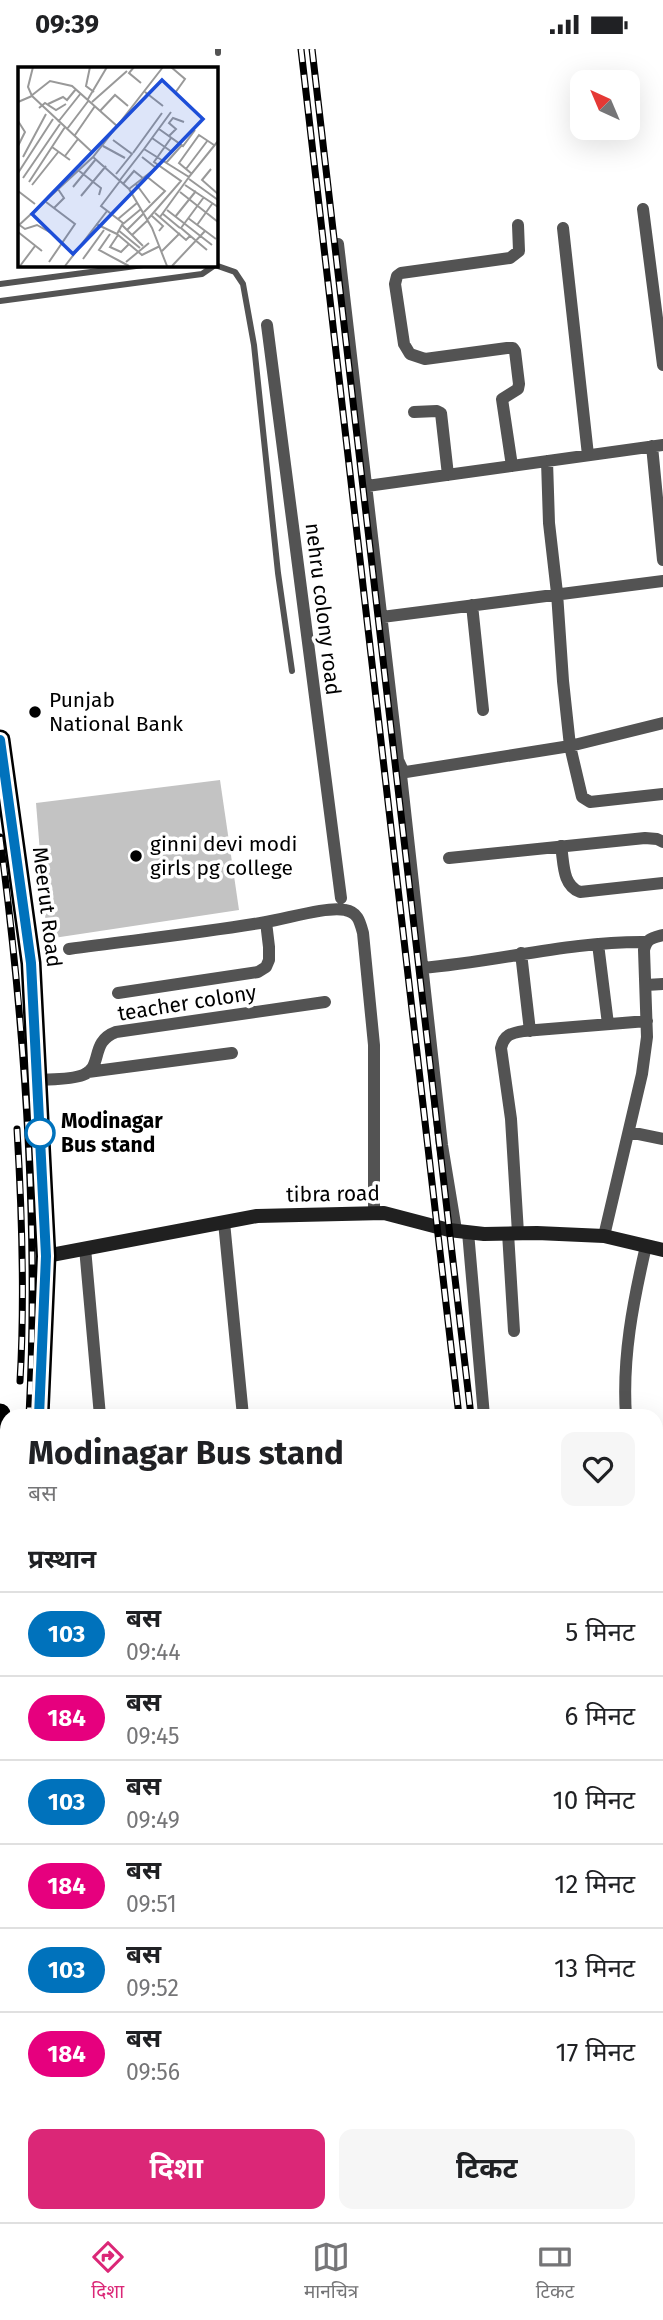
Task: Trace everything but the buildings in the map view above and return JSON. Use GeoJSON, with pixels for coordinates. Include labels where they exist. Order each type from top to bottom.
{"type":"FeatureCollection","features":[{"type":"Feature","properties":{"kind":"highway","name":"Meerut Road"},"geometry":{"type":"LineString","coordinates":[[0,740],[4,804],[31,963],[46,1256],[39,1409]]}},
{"type":"Feature","properties":{"kind":"highway"},"geometry":{"type":"LineString","coordinates":[[0,1414],[0,1493]]}},
{"type":"Feature","properties":{"kind":"street"},"geometry":{"type":"LineString","coordinates":[[643,209],[663,365]]}},
{"type":"Feature","properties":{"kind":"street"},"geometry":{"type":"LineString","coordinates":[[512,466],[502,399],[517,389],[519,384],[515,351],[513,348],[507,348],[425,359],[410,354],[404,344],[395,284],[401,273],[510,258],[519,251],[518,225]]}},
{"type":"Feature","properties":{"kind":"street"},"geometry":{"type":"LineString","coordinates":[[564,228],[588,455]]}},
{"type":"Feature","properties":{"kind":"street"},"geometry":{"type":"LineString","coordinates":[[338,244],[398,760],[404,773]]}},
{"type":"Feature","properties":{"kind":"street","name":"nehru colony road"},"geometry":{"type":"LineString","coordinates":[[267,325],[341,898]]}},
{"type":"Feature","properties":{"kind":"street"},"geometry":{"type":"LineString","coordinates":[[414,412],[441,413],[448,475]]}},
{"type":"Feature","properties":{"kind":"street"},"geometry":{"type":"LineString","coordinates":[[367,486],[657,445],[663,560]]}},
{"type":"Feature","properties":{"kind":"street"},"geometry":{"type":"LineString","coordinates":[[547,461],[549,523],[570,746],[582,797],[590,802],[663,794]]}},
{"type":"Feature","properties":{"kind":"street"},"geometry":{"type":"LineString","coordinates":[[382,617],[663,581]]}},
{"type":"Feature","properties":{"kind":"street"},"geometry":{"type":"LineString","coordinates":[[472,605],[483,710]]}},
{"type":"Feature","properties":{"kind":"street"},"geometry":{"type":"LineString","coordinates":[[483,1409],[462,1231],[443,1145],[400,778],[404,773],[570,746],[663,723]]}},
{"type":"Feature","properties":{"kind":"street"},"geometry":{"type":"LineString","coordinates":[[449,858],[645,838],[663,842]]}},
{"type":"Feature","properties":{"kind":"street"},"geometry":{"type":"LineString","coordinates":[[561,846],[566,881],[572,889],[580,892],[663,883]]}},
{"type":"Feature","properties":{"kind":"street"},"geometry":{"type":"LineString","coordinates":[[69,949],[266,922],[333,909],[354,913],[360,921],[374,1045],[374,1213]]}},
{"type":"Feature","properties":{"kind":"street"},"geometry":{"type":"LineString","coordinates":[[118,993],[258,972],[266,968],[269,960],[266,922]]}},
{"type":"Feature","properties":{"kind":"street"},"geometry":{"type":"LineString","coordinates":[[422,968],[598,944],[646,942],[651,937],[663,935]]}},
{"type":"Feature","properties":{"kind":"street"},"geometry":{"type":"LineString","coordinates":[[604,1237],[642,1074],[647,1021],[646,942]]}},
{"type":"Feature","properties":{"kind":"street"},"geometry":{"type":"LineString","coordinates":[[598,944],[608,1024]]}},
{"type":"Feature","properties":{"kind":"street"},"geometry":{"type":"LineString","coordinates":[[521,953],[530,1031]]}},
{"type":"Feature","properties":{"kind":"street"},"geometry":{"type":"LineString","coordinates":[[646,985],[663,983]]}},
{"type":"Feature","properties":{"kind":"street","name":"teacher colony"},"geometry":{"type":"LineString","coordinates":[[88,1072],[93,1067],[101,1042],[106,1036],[116,1032],[325,1002]]}},
{"type":"Feature","properties":{"kind":"street"},"geometry":{"type":"LineString","coordinates":[[514,1331],[511,1119],[501,1048],[503,1040],[510,1034],[530,1031],[647,1021]]}},
{"type":"Feature","properties":{"kind":"street"},"geometry":{"type":"LineString","coordinates":[[37,1080],[232,1053]]}},
{"type":"Feature","properties":{"kind":"street"},"geometry":{"type":"LineString","coordinates":[[629,1132],[663,1139]]}},
{"type":"Feature","properties":{"kind":"street","name":"tibra road"},"geometry":{"type":"LineString","coordinates":[[46,1256],[257,1216],[374,1213],[396,1215],[484,1234],[604,1237],[663,1250]]}},
{"type":"Feature","properties":{"kind":"street"},"geometry":{"type":"LineString","coordinates":[[224,1223],[242,1409]]}},
{"type":"Feature","properties":{"kind":"street"},"geometry":{"type":"LineString","coordinates":[[626,1409],[627,1347],[633,1301],[646,1246]]}},
{"type":"Feature","properties":{"kind":"street"},"geometry":{"type":"LineString","coordinates":[[85,1248],[99,1409]]}},
{"type":"Feature","properties":{"kind":"lane"},"geometry":{"type":"LineString","coordinates":[[0,284],[137,266]]}},
{"type":"Feature","properties":{"kind":"lane"},"geometry":{"type":"LineString","coordinates":[[0,301],[202,274],[212,266]]}},
{"type":"Feature","properties":{"kind":"lane"},"geometry":{"type":"LineString","coordinates":[[216,266],[234,272],[243,284],[254,345],[278,573],[292,671]]}},
{"type":"Feature","properties":{"kind":"railway"},"geometry":{"type":"LineString","coordinates":[[301,49],[458,1409]]}},
{"type":"Feature","properties":{"kind":"railway"},"geometry":{"type":"LineString","coordinates":[[312,49],[470,1409]]}},
{"type":"Feature","properties":{"kind":"railway"},"geometry":{"type":"LineString","coordinates":[[0,837],[28,1126],[32,1271],[29,1409]]}},
{"type":"Feature","properties":{"kind":"railway"},"geometry":{"type":"LineString","coordinates":[[17,1129],[22,1255],[20,1381]]}},
{"type":"Feature","properties":{"kind":"bus line","name":"103"},"geometry":{"type":"LineString","coordinates":[[0,740],[31,963],[46,1256],[39,1409]]}},
{"type":"Feature","properties":{"kind":"place","name":"Punjab National Bank"},"geometry":{"type":"Point","coordinates":[35,712]}},
{"type":"Feature","properties":{"kind":"place","name":"ginni devi modi girls pg college"},"geometry":{"type":"Point","coordinates":[136,856]}},
{"type":"Feature","properties":{"kind":"place","name":"Modinagar Bus stand"},"geometry":{"type":"Point","coordinates":[40,1133]}}]}
